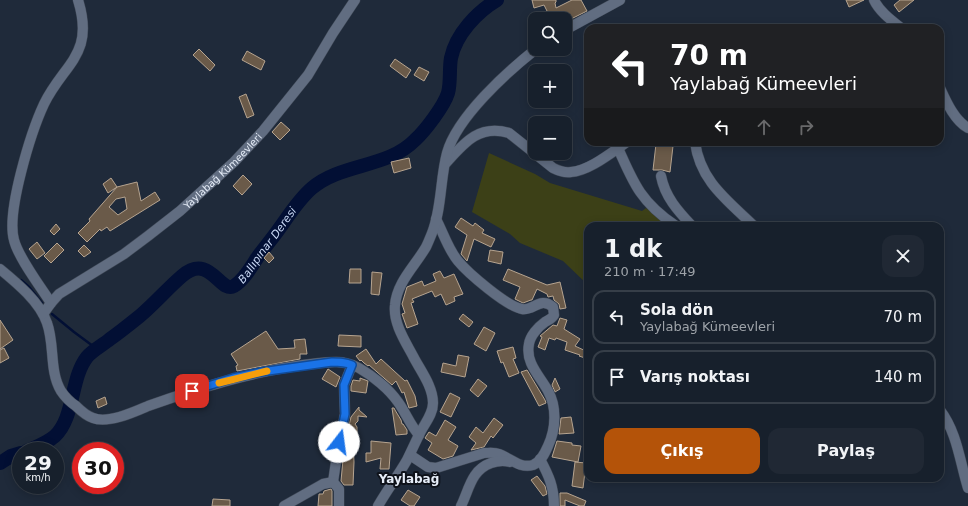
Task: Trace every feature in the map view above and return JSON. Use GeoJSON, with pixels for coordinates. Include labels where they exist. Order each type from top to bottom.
{"type":"FeatureCollection","features":[{"type":"Feature","properties":{"kind":"street"},"geometry":{"type":"LineString","coordinates":[[51,303],[14,242],[12,234],[13,216],[25,157],[35,127],[45,104],[79,52],[83,24],[78,0]]}},
{"type":"Feature","properties":{"kind":"street","name":"Yaylabağ Kümeevleri"},"geometry":{"type":"LineString","coordinates":[[43,314],[51,303],[68,288],[124,254],[148,236],[234,162],[263,131],[308,75],[355,0]]}},
{"type":"Feature","properties":{"kind":"street"},"geometry":{"type":"LineString","coordinates":[[572,26],[620,0]]}},
{"type":"Feature","properties":{"kind":"street"},"geometry":{"type":"LineString","coordinates":[[874,0],[884,14],[896,24]]}},
{"type":"Feature","properties":{"kind":"street"},"geometry":{"type":"LineString","coordinates":[[378,506],[410,455],[432,411],[432,396],[427,382],[403,337],[397,322],[395,304],[397,294],[403,280],[426,247],[436,219],[445,165],[451,140],[460,125],[508,73],[528,56]]}},
{"type":"Feature","properties":{"kind":"street"},"geometry":{"type":"LineString","coordinates":[[944,97],[956,117],[968,128]]}},
{"type":"Feature","properties":{"kind":"street"},"geometry":{"type":"LineString","coordinates":[[445,165],[469,139],[478,134],[489,131],[500,130],[509,133],[544,162],[560,171],[571,172],[579,170],[599,160],[621,146]]}},
{"type":"Feature","properties":{"kind":"street"},"geometry":{"type":"LineString","coordinates":[[696,146],[705,175],[729,204],[749,222]]}},
{"type":"Feature","properties":{"kind":"street"},"geometry":{"type":"LineString","coordinates":[[618,148],[630,177],[646,201],[651,207],[671,222]]}},
{"type":"Feature","properties":{"kind":"street"},"geometry":{"type":"LineString","coordinates":[[662,176],[666,194],[689,222]]}},
{"type":"Feature","properties":{"kind":"street"},"geometry":{"type":"LineString","coordinates":[[436,219],[457,260],[472,276],[505,301],[520,309],[530,309],[538,303],[546,303],[550,304],[554,310],[553,317],[544,322],[532,336],[528,351],[530,362],[547,390],[552,400],[554,409],[554,425],[550,442],[545,454],[533,465],[526,466],[507,461],[498,461],[481,468],[475,475],[461,506]]}},
{"type":"Feature","properties":{"kind":"street"},"geometry":{"type":"LineString","coordinates":[[0,269],[25,291],[43,314],[50,333],[58,385],[67,399],[80,410],[96,419],[117,417],[204,388],[261,372],[332,362],[344,362],[370,375],[394,397],[409,422],[419,435]]}},
{"type":"Feature","properties":{"kind":"street"},"geometry":{"type":"LineString","coordinates":[[339,506],[339,489],[333,482],[345,414],[344,385],[352,365]]}},
{"type":"Feature","properties":{"kind":"street"},"geometry":{"type":"LineString","coordinates":[[944,417],[955,439],[968,488]]}},
{"type":"Feature","properties":{"kind":"street"},"geometry":{"type":"LineString","coordinates":[[410,455],[428,467],[436,468],[484,453],[492,452],[500,454],[517,464]]}},
{"type":"Feature","properties":{"kind":"street"},"geometry":{"type":"LineString","coordinates":[[540,459],[552,484],[554,492],[554,506]]}},
{"type":"Feature","properties":{"kind":"street"},"geometry":{"type":"LineString","coordinates":[[284,506],[323,484],[333,482]]}},
{"type":"Feature","properties":{"kind":"green space"},"geometry":{"type":"Polygon","coordinates":[[[489,153],[535,174],[550,183],[642,211],[646,208],[666,222],[584,222],[584,281],[563,261],[520,243],[510,234],[472,212],[489,153]]]}},
{"type":"Feature","properties":{"kind":"building"},"geometry":{"type":"Polygon","coordinates":[[[532,0],[556,0],[556,8],[572,0],[581,0],[587,11],[572,18],[572,12],[548,12],[544,5],[534,8],[532,0]]]}},
{"type":"Feature","properties":{"kind":"building"},"geometry":{"type":"Polygon","coordinates":[[[846,0],[864,0],[849,7],[846,0]]]}},
{"type":"Feature","properties":{"kind":"building"},"geometry":{"type":"Polygon","coordinates":[[[900,0],[914,0],[899,12],[894,5],[900,0]]]}},
{"type":"Feature","properties":{"kind":"building"},"geometry":{"type":"Polygon","coordinates":[[[199,49],[215,65],[210,71],[193,55],[199,49]]]}},
{"type":"Feature","properties":{"kind":"building"},"geometry":{"type":"Polygon","coordinates":[[[247,51],[265,61],[261,70],[242,60],[247,51]]]}},
{"type":"Feature","properties":{"kind":"building"},"geometry":{"type":"Polygon","coordinates":[[[395,59],[411,70],[406,78],[390,66],[395,59]]]}},
{"type":"Feature","properties":{"kind":"building"},"geometry":{"type":"Polygon","coordinates":[[[419,67],[429,72],[424,81],[414,75],[419,67]]]}},
{"type":"Feature","properties":{"kind":"building"},"geometry":{"type":"Polygon","coordinates":[[[246,94],[254,115],[247,118],[239,97],[246,94]]]}},
{"type":"Feature","properties":{"kind":"building"},"geometry":{"type":"Polygon","coordinates":[[[281,122],[290,130],[280,140],[272,132],[281,122]]]}},
{"type":"Feature","properties":{"kind":"building"},"geometry":{"type":"Polygon","coordinates":[[[656,146],[673,146],[670,172],[653,170],[656,146]]]}},
{"type":"Feature","properties":{"kind":"building"},"geometry":{"type":"Polygon","coordinates":[[[409,158],[411,168],[394,173],[391,162],[409,158]]]}},
{"type":"Feature","properties":{"kind":"building"},"geometry":{"type":"Polygon","coordinates":[[[243,175],[252,184],[242,195],[233,186],[243,175]]]}},
{"type":"Feature","properties":{"kind":"building"},"geometry":{"type":"Polygon","coordinates":[[[111,178],[117,187],[108,193],[103,184],[111,178]]]}},
{"type":"Feature","properties":{"kind":"building"},"geometry":{"type":"Polygon","coordinates":[[[137,182],[141,201],[155,192],[160,200],[110,231],[107,227],[101,231],[100,229],[87,242],[78,233],[90,221],[89,219],[117,187],[137,182]],[[125,197],[116,199],[109,207],[118,215],[127,209],[125,197]]]}},
{"type":"Feature","properties":{"kind":"building"},"geometry":{"type":"Polygon","coordinates":[[[461,218],[473,226],[475,223],[484,230],[482,233],[495,239],[491,247],[474,239],[467,261],[461,254],[467,235],[455,227],[461,218]]]}},
{"type":"Feature","properties":{"kind":"building"},"geometry":{"type":"Polygon","coordinates":[[[56,224],[60,229],[54,235],[50,231],[56,224]]]}},
{"type":"Feature","properties":{"kind":"building"},"geometry":{"type":"Polygon","coordinates":[[[37,242],[45,253],[37,259],[29,249],[37,242]]]}},
{"type":"Feature","properties":{"kind":"building"},"geometry":{"type":"Polygon","coordinates":[[[57,243],[64,250],[51,263],[44,256],[57,243]]]}},
{"type":"Feature","properties":{"kind":"building"},"geometry":{"type":"Polygon","coordinates":[[[84,245],[91,252],[84,257],[78,251],[84,245]]]}},
{"type":"Feature","properties":{"kind":"building"},"geometry":{"type":"Polygon","coordinates":[[[490,250],[503,252],[501,264],[488,261],[490,250]]]}},
{"type":"Feature","properties":{"kind":"building"},"geometry":{"type":"Polygon","coordinates":[[[269,252],[274,258],[269,263],[264,258],[269,252]]]}},
{"type":"Feature","properties":{"kind":"building"},"geometry":{"type":"Polygon","coordinates":[[[350,269],[361,269],[361,283],[349,283],[350,269]]]}},
{"type":"Feature","properties":{"kind":"building"},"geometry":{"type":"Polygon","coordinates":[[[508,269],[547,285],[560,282],[566,308],[560,309],[559,304],[554,300],[553,296],[548,297],[547,294],[537,289],[532,300],[523,303],[515,299],[520,287],[503,280],[508,269]]]}},
{"type":"Feature","properties":{"kind":"building"},"geometry":{"type":"Polygon","coordinates":[[[440,271],[444,278],[454,274],[463,294],[454,297],[455,301],[446,305],[441,294],[435,297],[432,291],[412,299],[414,302],[411,303],[418,324],[407,328],[402,314],[405,313],[402,304],[407,287],[422,281],[424,286],[436,281],[433,274],[440,271]]]}},
{"type":"Feature","properties":{"kind":"building"},"geometry":{"type":"Polygon","coordinates":[[[372,272],[382,273],[379,295],[371,294],[372,272]]]}},
{"type":"Feature","properties":{"kind":"building"},"geometry":{"type":"Polygon","coordinates":[[[463,314],[473,322],[469,327],[459,319],[463,314]]]}},
{"type":"Feature","properties":{"kind":"building"},"geometry":{"type":"Polygon","coordinates":[[[560,318],[567,320],[564,329],[580,339],[575,346],[584,350],[584,358],[565,350],[567,342],[556,338],[555,340],[549,338],[545,350],[538,347],[542,337],[540,336],[553,325],[557,326],[560,318]]]}},
{"type":"Feature","properties":{"kind":"building"},"geometry":{"type":"Polygon","coordinates":[[[0,320],[13,340],[0,349],[0,320]]]}},
{"type":"Feature","properties":{"kind":"building"},"geometry":{"type":"Polygon","coordinates":[[[484,327],[495,333],[486,351],[474,344],[484,327]]]}},
{"type":"Feature","properties":{"kind":"building"},"geometry":{"type":"Polygon","coordinates":[[[266,331],[278,349],[295,348],[294,340],[305,339],[307,354],[300,354],[300,359],[237,371],[236,366],[238,365],[231,354],[266,331]]]}},
{"type":"Feature","properties":{"kind":"building"},"geometry":{"type":"Polygon","coordinates":[[[339,335],[361,336],[361,347],[338,346],[339,335]]]}},
{"type":"Feature","properties":{"kind":"building"},"geometry":{"type":"Polygon","coordinates":[[[513,347],[516,358],[513,359],[519,373],[509,377],[503,362],[501,363],[497,351],[513,347]]]}},
{"type":"Feature","properties":{"kind":"building"},"geometry":{"type":"Polygon","coordinates":[[[4,348],[9,358],[0,363],[0,350],[4,348]]]}},
{"type":"Feature","properties":{"kind":"building"},"geometry":{"type":"Polygon","coordinates":[[[366,349],[376,364],[381,359],[405,381],[407,380],[415,396],[417,406],[409,408],[404,392],[402,393],[396,381],[392,385],[369,365],[368,366],[361,360],[360,361],[356,356],[366,349]]]}},
{"type":"Feature","properties":{"kind":"building"},"geometry":{"type":"Polygon","coordinates":[[[458,355],[469,357],[465,377],[441,372],[443,363],[456,366],[458,355]]]}},
{"type":"Feature","properties":{"kind":"building"},"geometry":{"type":"Polygon","coordinates":[[[328,369],[340,377],[336,387],[322,379],[328,369]]]}},
{"type":"Feature","properties":{"kind":"building"},"geometry":{"type":"Polygon","coordinates":[[[527,370],[546,403],[539,406],[521,372],[527,370]]]}},
{"type":"Feature","properties":{"kind":"building"},"geometry":{"type":"Polygon","coordinates":[[[360,378],[368,381],[366,393],[351,391],[353,380],[360,381],[360,378]]]}},
{"type":"Feature","properties":{"kind":"building"},"geometry":{"type":"Polygon","coordinates":[[[555,378],[560,389],[555,392],[552,385],[555,378]]]}},
{"type":"Feature","properties":{"kind":"building"},"geometry":{"type":"Polygon","coordinates":[[[478,379],[487,386],[478,397],[470,390],[478,379]]]}},
{"type":"Feature","properties":{"kind":"building"},"geometry":{"type":"Polygon","coordinates":[[[450,393],[460,398],[451,417],[440,412],[450,393]]]}},
{"type":"Feature","properties":{"kind":"building"},"geometry":{"type":"Polygon","coordinates":[[[105,397],[107,404],[98,408],[96,401],[105,397]]]}},
{"type":"Feature","properties":{"kind":"building"},"geometry":{"type":"Polygon","coordinates":[[[359,407],[359,410],[367,417],[358,416],[358,421],[355,424],[357,427],[357,435],[348,442],[353,442],[353,485],[344,485],[341,481],[344,449],[351,417],[359,407]]]}},
{"type":"Feature","properties":{"kind":"building"},"geometry":{"type":"Polygon","coordinates":[[[392,408],[394,408],[402,424],[407,430],[407,434],[396,435],[392,408]]]}},
{"type":"Feature","properties":{"kind":"building"},"geometry":{"type":"Polygon","coordinates":[[[571,417],[574,433],[559,434],[561,418],[571,417]]]}},
{"type":"Feature","properties":{"kind":"building"},"geometry":{"type":"Polygon","coordinates":[[[494,418],[503,425],[493,438],[491,436],[484,447],[471,450],[476,443],[469,437],[476,427],[483,433],[494,418]]]}},
{"type":"Feature","properties":{"kind":"building"},"geometry":{"type":"Polygon","coordinates":[[[445,420],[456,427],[448,440],[458,446],[453,456],[443,459],[428,450],[432,443],[425,438],[429,432],[436,436],[445,420]]]}},
{"type":"Feature","properties":{"kind":"building"},"geometry":{"type":"Polygon","coordinates":[[[334,425],[336,427],[332,438],[326,433],[334,425]]]}},
{"type":"Feature","properties":{"kind":"building"},"geometry":{"type":"Polygon","coordinates":[[[371,441],[391,443],[389,469],[380,469],[381,458],[366,462],[366,453],[371,453],[371,441]]]}},
{"type":"Feature","properties":{"kind":"building"},"geometry":{"type":"Polygon","coordinates":[[[557,441],[581,446],[578,462],[552,457],[557,441]]]}},
{"type":"Feature","properties":{"kind":"building"},"geometry":{"type":"Polygon","coordinates":[[[575,462],[584,463],[583,488],[572,486],[575,462]]]}},
{"type":"Feature","properties":{"kind":"building"},"geometry":{"type":"Polygon","coordinates":[[[537,476],[545,486],[547,494],[543,496],[531,480],[537,476]]]}},
{"type":"Feature","properties":{"kind":"building"},"geometry":{"type":"Polygon","coordinates":[[[331,489],[332,506],[318,506],[319,494],[323,494],[324,491],[331,489]]]}},
{"type":"Feature","properties":{"kind":"building"},"geometry":{"type":"Polygon","coordinates":[[[408,490],[420,497],[414,506],[410,506],[401,500],[408,490]]]}},
{"type":"Feature","properties":{"kind":"building"},"geometry":{"type":"Polygon","coordinates":[[[560,493],[567,493],[586,501],[584,506],[580,506],[565,500],[565,506],[560,506],[560,493]]]}},
{"type":"Feature","properties":{"kind":"building"},"geometry":{"type":"Polygon","coordinates":[[[213,499],[230,500],[230,506],[212,506],[213,499]]]}},
{"type":"Feature","properties":{"kind":"waterway","name":"Ballıpınar Deresi"},"geometry":{"type":"LineString","coordinates":[[47,442],[55,436],[66,419],[78,376],[87,357],[141,315],[182,276],[192,270],[200,269],[207,271],[229,287],[234,286],[244,277],[294,207],[312,188],[337,174],[392,156],[415,140],[434,118],[446,98],[449,89],[451,58],[457,40],[468,24],[489,5],[497,0]]}},
{"type":"Feature","properties":{"kind":"waterway"},"geometry":{"type":"LineString","coordinates":[[21,280],[42,303]]}},
{"type":"Feature","properties":{"kind":"waterway"},"geometry":{"type":"LineString","coordinates":[[52,314],[97,349]]}},
{"type":"Feature","properties":{"kind":"waterway","name":"Ballıpınar Deresi"},"geometry":{"type":"LineString","coordinates":[[0,463],[12,456]]}},
{"type":"Feature","properties":{"kind":"slow traffic"},"geometry":{"type":"LineString","coordinates":[[219,383],[246,375],[267,371]]}},
{"type":"Feature","properties":{"kind":"district","name":"Yaylabağ"},"geometry":{"type":"Point","coordinates":[409,479]}},
{"type":"Feature","properties":{"kind":"route"},"geometry":{"type":"LineString","coordinates":[[192,391],[233,378],[261,372],[332,362],[344,362],[352,365],[344,385],[346,408],[339,442]]}}]}
